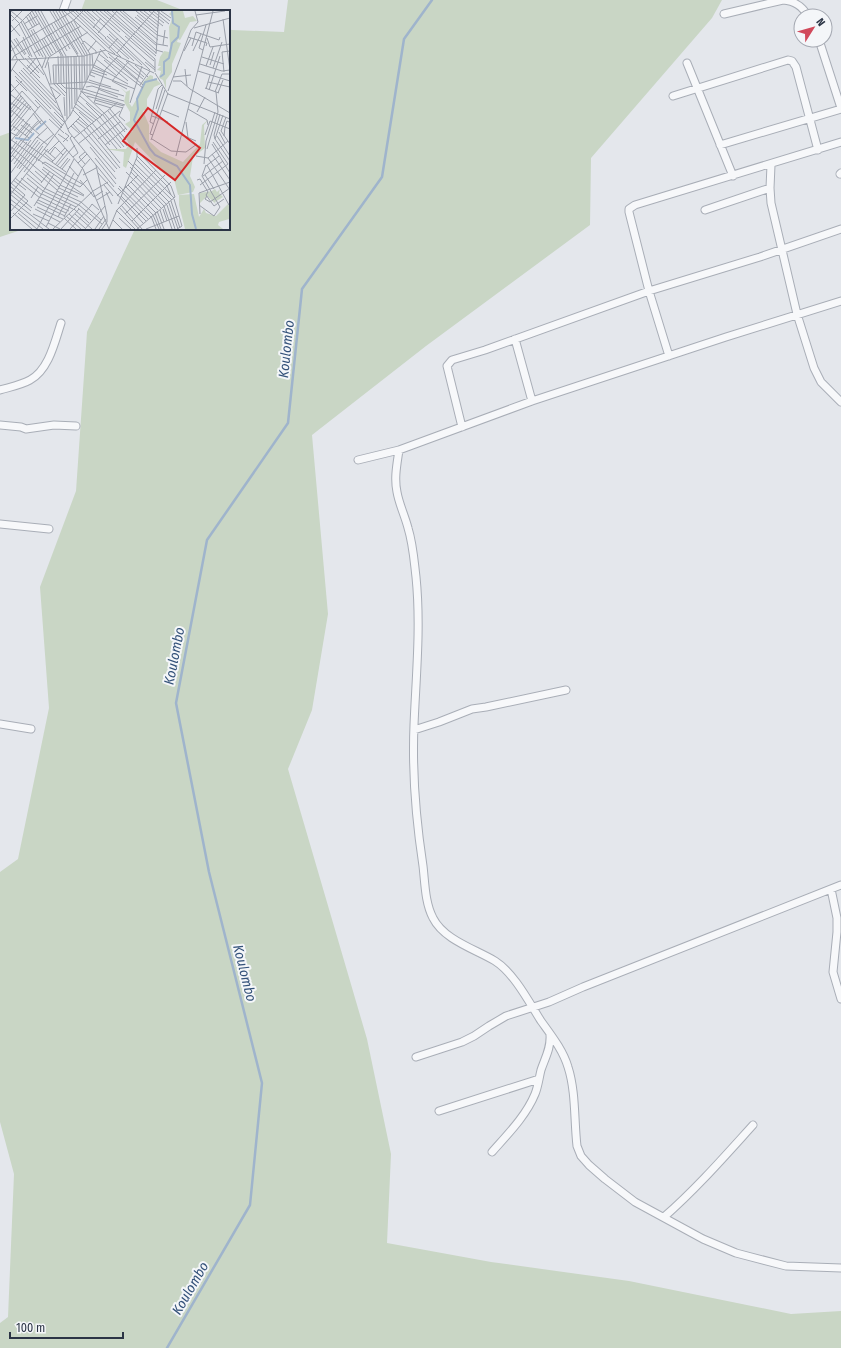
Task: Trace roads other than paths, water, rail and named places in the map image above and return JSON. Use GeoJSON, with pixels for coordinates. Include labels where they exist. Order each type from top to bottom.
{"type":"FeatureCollection","features":[{"type":"Feature","properties":{"kind":"street"},"geometry":{"type":"LineString","coordinates":[[63,10],[67,0]]}},
{"type":"Feature","properties":{"kind":"street"},"geometry":{"type":"LineString","coordinates":[[724,14],[783,0],[792,1],[801,8]]}},
{"type":"Feature","properties":{"kind":"street"},"geometry":{"type":"LineString","coordinates":[[720,145],[810,119],[841,108],[822,48]]}},
{"type":"Feature","properties":{"kind":"street"},"geometry":{"type":"LineString","coordinates":[[673,96],[788,60],[792,61],[796,67],[818,150]]}},
{"type":"Feature","properties":{"kind":"street"},"geometry":{"type":"LineString","coordinates":[[687,62],[733,176]]}},
{"type":"Feature","properties":{"kind":"street"},"geometry":{"type":"LineString","coordinates":[[669,356],[649,291],[629,209],[635,205],[841,142]]}},
{"type":"Feature","properties":{"kind":"street"},"geometry":{"type":"LineString","coordinates":[[771,164],[770,188],[774,216],[783,249],[797,314],[814,368],[821,382],[841,402]]}},
{"type":"Feature","properties":{"kind":"street"},"geometry":{"type":"LineString","coordinates":[[705,210],[770,188]]}},
{"type":"Feature","properties":{"kind":"street"},"geometry":{"type":"LineString","coordinates":[[462,427],[447,366],[452,360],[485,350],[649,291],[783,249],[841,229]]}},
{"type":"Feature","properties":{"kind":"street"},"geometry":{"type":"LineString","coordinates":[[358,460],[399,450],[532,401],[841,301]]}},
{"type":"Feature","properties":{"kind":"street"},"geometry":{"type":"LineString","coordinates":[[0,390],[31,380],[38,374],[47,361],[61,323]]}},
{"type":"Feature","properties":{"kind":"street"},"geometry":{"type":"LineString","coordinates":[[515,339],[532,401]]}},
{"type":"Feature","properties":{"kind":"street"},"geometry":{"type":"LineString","coordinates":[[0,425],[26,429],[54,425],[76,426]]}},
{"type":"Feature","properties":{"kind":"street"},"geometry":{"type":"LineString","coordinates":[[399,450],[396,472],[397,494],[413,550],[418,607],[418,654],[414,730],[416,798],[421,854],[429,908],[436,925],[444,932],[473,950],[496,962],[516,982],[560,1049],[568,1066],[572,1081],[577,1146],[581,1156],[605,1179],[635,1202],[703,1239],[736,1253],[786,1266],[841,1268]]}},
{"type":"Feature","properties":{"kind":"street"},"geometry":{"type":"LineString","coordinates":[[0,524],[49,529]]}},
{"type":"Feature","properties":{"kind":"street"},"geometry":{"type":"LineString","coordinates":[[414,730],[472,709],[566,690]]}},
{"type":"Feature","properties":{"kind":"street"},"geometry":{"type":"LineString","coordinates":[[0,724],[30,729]]}},
{"type":"Feature","properties":{"kind":"street"},"geometry":{"type":"LineString","coordinates":[[416,1057],[462,1042],[506,1016],[549,1002],[583,987],[841,885]]}},
{"type":"Feature","properties":{"kind":"street"},"geometry":{"type":"LineString","coordinates":[[831,889],[837,918],[833,972],[841,999]]}},
{"type":"Feature","properties":{"kind":"street"},"geometry":{"type":"LineString","coordinates":[[492,1152],[526,1109],[534,1096],[550,1050],[550,1034]]}},
{"type":"Feature","properties":{"kind":"street"},"geometry":{"type":"LineString","coordinates":[[439,1111],[539,1078]]}},
{"type":"Feature","properties":{"kind":"street"},"geometry":{"type":"LineString","coordinates":[[664,1217],[684,1200],[710,1174],[753,1125]]}},
{"type":"Feature","properties":{"kind":"waterway","name":"Koulombo"},"geometry":{"type":"LineString","coordinates":[[167,1348],[250,1205],[262,1083],[209,872],[176,703],[207,540],[288,423],[302,289],[382,177],[404,39],[432,0]]}}]}
